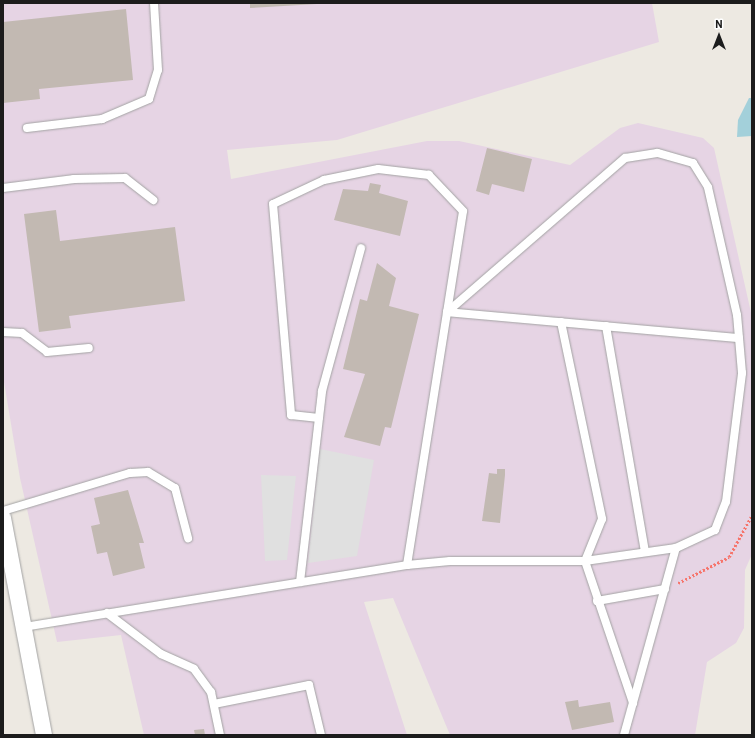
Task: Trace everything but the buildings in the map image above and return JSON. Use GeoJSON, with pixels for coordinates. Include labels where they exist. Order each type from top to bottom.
{"type":"FeatureCollection","features":[{"type":"Feature","properties":{"kind":"street"},"geometry":{"type":"LineString","coordinates":[[3,518],[44,735]]}},
{"type":"Feature","properties":{"kind":"lane"},"geometry":{"type":"LineString","coordinates":[[27,128],[102,120],[149,99],[158,70],[154,3]]}},
{"type":"Feature","properties":{"kind":"lane"},"geometry":{"type":"LineString","coordinates":[[24,627],[407,565],[450,561],[585,561],[676,548],[714,530],[726,502],[742,373],[737,315],[708,187],[693,163],[657,153],[625,158],[597,178],[447,312]]}},
{"type":"Feature","properties":{"kind":"lane"},"geometry":{"type":"LineString","coordinates":[[319,418],[291,415],[273,204],[324,180],[378,169],[429,175],[463,211],[407,565]]}},
{"type":"Feature","properties":{"kind":"lane"},"geometry":{"type":"LineString","coordinates":[[3,188],[74,179],[125,178],[153,200]]}},
{"type":"Feature","properties":{"kind":"lane"},"geometry":{"type":"LineString","coordinates":[[300,582],[322,391],[361,248]]}},
{"type":"Feature","properties":{"kind":"lane"},"geometry":{"type":"LineString","coordinates":[[447,312],[739,338]]}},
{"type":"Feature","properties":{"kind":"lane"},"geometry":{"type":"LineString","coordinates":[[561,322],[602,519],[585,561],[597,601],[633,703]]}},
{"type":"Feature","properties":{"kind":"lane"},"geometry":{"type":"LineString","coordinates":[[606,326],[645,552]]}},
{"type":"Feature","properties":{"kind":"lane"},"geometry":{"type":"LineString","coordinates":[[3,332],[22,333],[47,352],[89,348]]}},
{"type":"Feature","properties":{"kind":"lane"},"geometry":{"type":"LineString","coordinates":[[3,511],[130,473],[148,472],[175,488],[188,538]]}},
{"type":"Feature","properties":{"kind":"lane"},"geometry":{"type":"LineString","coordinates":[[624,735],[676,548]]}},
{"type":"Feature","properties":{"kind":"lane"},"geometry":{"type":"LineString","coordinates":[[597,601],[665,589]]}},
{"type":"Feature","properties":{"kind":"lane"},"geometry":{"type":"LineString","coordinates":[[107,613],[161,654],[194,669],[211,692],[220,735]]}},
{"type":"Feature","properties":{"kind":"lane"},"geometry":{"type":"LineString","coordinates":[[214,704],[309,685],[321,735]]}},
{"type":"Feature","properties":{"kind":"path"},"geometry":{"type":"LineString","coordinates":[[665,589],[729,557],[752,515]]}},
{"type":"Feature","properties":{"kind":"shaded area"},"geometry":{"type":"Polygon","coordinates":[[[3,3],[652,3],[659,42],[337,140],[227,150],[231,179],[427,141],[459,141],[570,165],[620,128],[638,123],[703,138],[714,148],[752,317],[752,554],[745,570],[744,628],[736,643],[707,662],[695,735],[450,735],[393,598],[364,602],[407,735],[144,735],[121,635],[57,642],[20,478],[3,376],[3,3]]]}},
{"type":"Feature","properties":{"kind":"shaded area"},"geometry":{"type":"Polygon","coordinates":[[[320,449],[374,460],[357,556],[308,563],[320,449]]]}},
{"type":"Feature","properties":{"kind":"shaded area"},"geometry":{"type":"Polygon","coordinates":[[[261,475],[296,476],[287,560],[265,561],[261,475]]]}},
{"type":"Feature","properties":{"kind":"water"},"geometry":{"type":"Polygon","coordinates":[[[749,98],[752,98],[752,136],[737,137],[738,120],[749,98]]]}}]}
